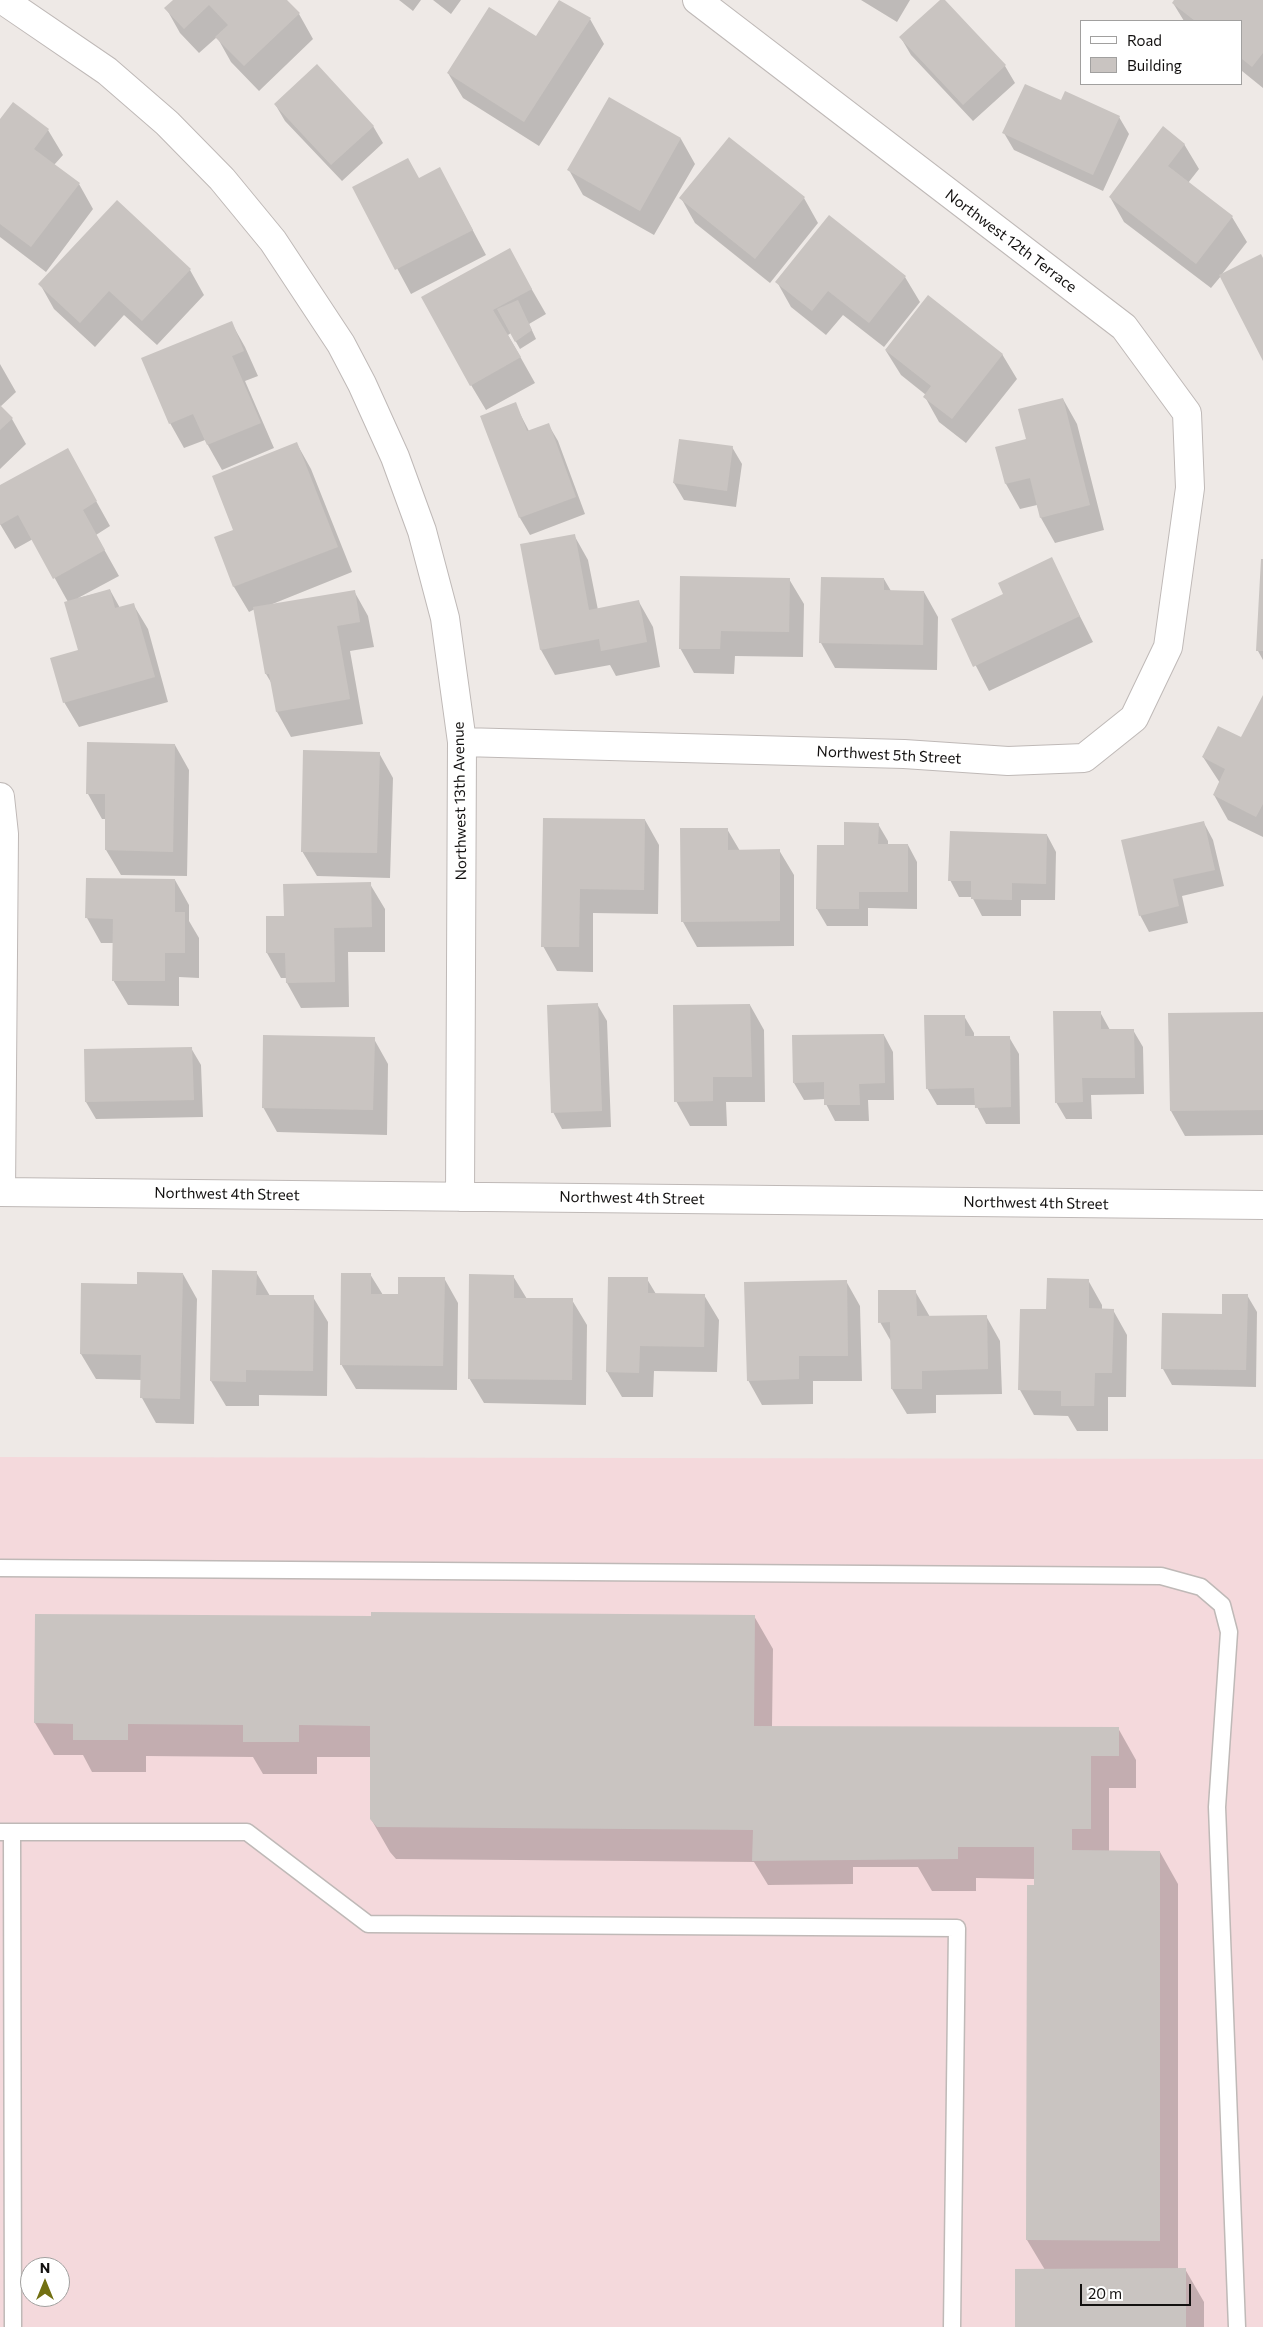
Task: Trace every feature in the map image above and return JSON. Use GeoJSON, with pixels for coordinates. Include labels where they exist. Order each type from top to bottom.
{"type":"FeatureCollection","features":[{"type":"Feature","properties":{"kind":"street","name":"Northwest 13th Avenue"},"geometry":{"type":"LineString","coordinates":[[4,0],[106,71],[167,123],[215,172],[273,240],[341,344],[362,384],[395,457],[422,531],[445,618],[462,742],[460,1197]]}},
{"type":"Feature","properties":{"kind":"street","name":"Northwest 12th Terrace"},"geometry":{"type":"LineString","coordinates":[[697,0],[1124,327],[1187,413],[1190,488],[1180,560]]}},
{"type":"Feature","properties":{"kind":"street","name":"Northwest 5th Street"},"geometry":{"type":"LineString","coordinates":[[462,742],[894,754],[1008,762],[1084,758],[1134,718],[1168,647],[1180,560]]}},
{"type":"Feature","properties":{"kind":"street"},"geometry":{"type":"LineString","coordinates":[[0,797],[4,834],[1,1192]]}},
{"type":"Feature","properties":{"kind":"street","name":"Northwest 4th Street"},"geometry":{"type":"LineString","coordinates":[[1,1192],[1263,1205]]}},
{"type":"Feature","properties":{"kind":"lane"},"geometry":{"type":"LineString","coordinates":[[0,1568],[1161,1576],[1201,1587],[1222,1605],[1229,1632],[1217,1807],[1237,2327]]}},
{"type":"Feature","properties":{"kind":"lane"},"geometry":{"type":"LineString","coordinates":[[13,2327],[6,1832],[247,1832],[368,1924],[957,1928],[952,2327]]}},
{"type":"Feature","properties":{"kind":"shaded area"},"geometry":{"type":"Polygon","coordinates":[[[0,1457],[1263,1459],[1263,2327],[0,2327],[0,1457]]]}},
{"type":"Feature","properties":{"kind":"building"},"geometry":{"type":"Polygon","coordinates":[[[173,0],[287,0],[300,13],[244,66],[215,37],[228,25],[209,5],[184,29],[164,8],[173,0]]]}},
{"type":"Feature","properties":{"kind":"building"},"geometry":{"type":"Polygon","coordinates":[[[559,0],[591,18],[524,122],[447,73],[489,7],[536,36],[559,0]]]}},
{"type":"Feature","properties":{"kind":"building"},"geometry":{"type":"Polygon","coordinates":[[[940,0],[945,0],[1006,65],[963,105],[899,37],[940,0]]]}},
{"type":"Feature","properties":{"kind":"building"},"geometry":{"type":"Polygon","coordinates":[[[1174,0],[1263,0],[1263,53],[1252,67],[1243,60],[1243,20],[1194,20],[1172,3],[1174,0]]]}},
{"type":"Feature","properties":{"kind":"building"},"geometry":{"type":"Polygon","coordinates":[[[317,64],[374,126],[331,165],[274,104],[317,64]]]}},
{"type":"Feature","properties":{"kind":"building"},"geometry":{"type":"Polygon","coordinates":[[[1025,84],[1061,100],[1065,91],[1120,116],[1093,175],[1002,133],[1025,84]]]}},
{"type":"Feature","properties":{"kind":"building"},"geometry":{"type":"Polygon","coordinates":[[[609,97],[681,138],[640,211],[567,170],[609,97]]]}},
{"type":"Feature","properties":{"kind":"building"},"geometry":{"type":"Polygon","coordinates":[[[13,102],[49,129],[34,149],[80,183],[31,247],[0,224],[0,119],[13,102]]]}},
{"type":"Feature","properties":{"kind":"building"},"geometry":{"type":"Polygon","coordinates":[[[1163,126],[1185,144],[1168,166],[1233,216],[1196,264],[1109,197],[1163,126]]]}},
{"type":"Feature","properties":{"kind":"building"},"geometry":{"type":"Polygon","coordinates":[[[729,137],[805,197],[755,259],[679,198],[729,137]]]}},
{"type":"Feature","properties":{"kind":"building"},"geometry":{"type":"Polygon","coordinates":[[[408,158],[419,178],[440,167],[473,230],[395,270],[352,187],[408,158]]]}},
{"type":"Feature","properties":{"kind":"building"},"geometry":{"type":"Polygon","coordinates":[[[117,200],[191,269],[142,321],[109,291],[80,323],[38,284],[117,200]]]}},
{"type":"Feature","properties":{"kind":"building"},"geometry":{"type":"Polygon","coordinates":[[[829,215],[906,276],[869,323],[828,291],[812,311],[775,282],[829,215]]]}},
{"type":"Feature","properties":{"kind":"building"},"geometry":{"type":"Polygon","coordinates":[[[510,248],[532,289],[493,310],[521,357],[470,386],[421,297],[510,248]]]}},
{"type":"Feature","properties":{"kind":"building"},"geometry":{"type":"Polygon","coordinates":[[[1261,254],[1263,258],[1263,361],[1219,275],[1261,254]]]}},
{"type":"Feature","properties":{"kind":"building"},"geometry":{"type":"Polygon","coordinates":[[[928,295],[1003,354],[952,419],[923,397],[931,386],[885,350],[928,295]]]}},
{"type":"Feature","properties":{"kind":"building"},"geometry":{"type":"Polygon","coordinates":[[[518,300],[532,330],[515,342],[497,309],[518,300]]]}},
{"type":"Feature","properties":{"kind":"building"},"geometry":{"type":"Polygon","coordinates":[[[232,321],[244,351],[232,356],[261,423],[207,445],[193,414],[169,424],[141,358],[232,321]]]}},
{"type":"Feature","properties":{"kind":"building"},"geometry":{"type":"Polygon","coordinates":[[[1063,398],[1090,505],[1040,518],[1030,478],[1005,484],[995,447],[1026,439],[1018,409],[1063,398]]]}},
{"type":"Feature","properties":{"kind":"building"},"geometry":{"type":"Polygon","coordinates":[[[516,402],[527,431],[549,423],[576,497],[519,518],[480,416],[516,402]]]}},
{"type":"Feature","properties":{"kind":"building"},"geometry":{"type":"Polygon","coordinates":[[[0,405],[13,418],[0,430],[0,405]]]}},
{"type":"Feature","properties":{"kind":"building"},"geometry":{"type":"Polygon","coordinates":[[[679,439],[733,446],[727,491],[673,483],[679,439]]]}},
{"type":"Feature","properties":{"kind":"building"},"geometry":{"type":"Polygon","coordinates":[[[297,442],[338,547],[233,587],[214,537],[233,530],[212,476],[297,442]]]}},
{"type":"Feature","properties":{"kind":"building"},"geometry":{"type":"Polygon","coordinates":[[[68,448],[97,501],[83,510],[105,550],[53,579],[18,515],[0,525],[0,485],[68,448]]]}},
{"type":"Feature","properties":{"kind":"building"},"geometry":{"type":"Polygon","coordinates":[[[575,534],[589,610],[639,600],[647,642],[601,651],[599,639],[540,650],[520,544],[575,534]]]}},
{"type":"Feature","properties":{"kind":"building"},"geometry":{"type":"Polygon","coordinates":[[[1052,557],[1080,616],[973,667],[951,619],[1003,594],[998,583],[1052,557]]]}},
{"type":"Feature","properties":{"kind":"building"},"geometry":{"type":"Polygon","coordinates":[[[1261,559],[1263,559],[1263,651],[1256,651],[1261,559]]]}},
{"type":"Feature","properties":{"kind":"building"},"geometry":{"type":"Polygon","coordinates":[[[680,576],[790,578],[789,632],[721,631],[720,649],[679,649],[680,576]]]}},
{"type":"Feature","properties":{"kind":"building"},"geometry":{"type":"Polygon","coordinates":[[[821,577],[884,578],[884,590],[924,591],[923,645],[819,643],[821,577]]]}},
{"type":"Feature","properties":{"kind":"building"},"geometry":{"type":"Polygon","coordinates":[[[110,589],[115,608],[134,603],[155,677],[63,703],[50,658],[78,650],[64,602],[110,589]]]}},
{"type":"Feature","properties":{"kind":"building"},"geometry":{"type":"Polygon","coordinates":[[[355,590],[360,622],[337,626],[350,699],[276,712],[269,674],[265,674],[253,607],[355,590]]]}},
{"type":"Feature","properties":{"kind":"building"},"geometry":{"type":"Polygon","coordinates":[[[1263,695],[1263,804],[1256,817],[1213,795],[1225,769],[1202,757],[1218,726],[1241,737],[1263,695]]]}},
{"type":"Feature","properties":{"kind":"building"},"geometry":{"type":"Polygon","coordinates":[[[87,742],[175,744],[173,852],[105,850],[105,794],[86,794],[87,742]]]}},
{"type":"Feature","properties":{"kind":"building"},"geometry":{"type":"Polygon","coordinates":[[[303,750],[380,752],[377,853],[301,852],[303,750]]]}},
{"type":"Feature","properties":{"kind":"building"},"geometry":{"type":"Polygon","coordinates":[[[543,818],[645,819],[644,890],[580,889],[579,947],[541,947],[543,818]]]}},
{"type":"Feature","properties":{"kind":"building"},"geometry":{"type":"Polygon","coordinates":[[[1204,821],[1215,870],[1173,879],[1179,906],[1139,916],[1121,840],[1204,821]]]}},
{"type":"Feature","properties":{"kind":"building"},"geometry":{"type":"Polygon","coordinates":[[[844,822],[879,823],[878,844],[908,844],[908,892],[859,892],[859,909],[816,909],[817,845],[844,845],[844,822]]]}},
{"type":"Feature","properties":{"kind":"building"},"geometry":{"type":"Polygon","coordinates":[[[680,828],[728,828],[728,850],[780,849],[780,921],[681,922],[680,828]]]}},
{"type":"Feature","properties":{"kind":"building"},"geometry":{"type":"Polygon","coordinates":[[[950,831],[1047,834],[1046,884],[1012,883],[1012,900],[971,899],[971,881],[948,881],[950,831]]]}},
{"type":"Feature","properties":{"kind":"building"},"geometry":{"type":"Polygon","coordinates":[[[86,878],[175,879],[175,912],[185,912],[185,953],[165,953],[165,981],[112,981],[113,919],[85,918],[86,878]]]}},
{"type":"Feature","properties":{"kind":"building"},"geometry":{"type":"Polygon","coordinates":[[[371,882],[372,927],[334,928],[335,982],[286,983],[285,953],[266,953],[266,916],[284,916],[283,884],[371,882]]]}},
{"type":"Feature","properties":{"kind":"building"},"geometry":{"type":"Polygon","coordinates":[[[598,1003],[602,1111],[551,1113],[547,1005],[598,1003]]]}},
{"type":"Feature","properties":{"kind":"building"},"geometry":{"type":"Polygon","coordinates":[[[750,1004],[752,1077],[713,1077],[713,1101],[674,1102],[673,1005],[750,1004]]]}},
{"type":"Feature","properties":{"kind":"building"},"geometry":{"type":"Polygon","coordinates":[[[1053,1011],[1101,1011],[1101,1029],[1134,1029],[1135,1078],[1082,1078],[1083,1102],[1055,1103],[1053,1011]]]}},
{"type":"Feature","properties":{"kind":"building"},"geometry":{"type":"Polygon","coordinates":[[[1263,1012],[1263,1110],[1170,1111],[1168,1013],[1263,1012]]]}},
{"type":"Feature","properties":{"kind":"building"},"geometry":{"type":"Polygon","coordinates":[[[924,1015],[965,1015],[965,1036],[1010,1036],[1011,1107],[975,1108],[974,1088],[926,1089],[924,1015]]]}},
{"type":"Feature","properties":{"kind":"building"},"geometry":{"type":"Polygon","coordinates":[[[884,1034],[885,1083],[859,1084],[860,1105],[824,1105],[824,1082],[793,1083],[792,1035],[884,1034]]]}},
{"type":"Feature","properties":{"kind":"building"},"geometry":{"type":"Polygon","coordinates":[[[263,1035],[375,1037],[373,1110],[262,1108],[263,1035]]]}},
{"type":"Feature","properties":{"kind":"building"},"geometry":{"type":"Polygon","coordinates":[[[192,1047],[194,1100],[85,1102],[84,1049],[192,1047]]]}},
{"type":"Feature","properties":{"kind":"building"},"geometry":{"type":"Polygon","coordinates":[[[212,1270],[257,1271],[256,1295],[314,1295],[313,1371],[246,1370],[246,1382],[210,1381],[212,1270]]]}},
{"type":"Feature","properties":{"kind":"building"},"geometry":{"type":"Polygon","coordinates":[[[137,1272],[183,1273],[180,1399],[140,1398],[141,1355],[80,1354],[81,1283],[137,1284],[137,1272]]]}},
{"type":"Feature","properties":{"kind":"building"},"geometry":{"type":"Polygon","coordinates":[[[341,1273],[371,1273],[371,1294],[398,1294],[398,1277],[445,1277],[443,1366],[340,1365],[341,1273]]]}},
{"type":"Feature","properties":{"kind":"building"},"geometry":{"type":"Polygon","coordinates":[[[469,1274],[514,1275],[514,1298],[573,1298],[572,1380],[468,1379],[469,1274]]]}},
{"type":"Feature","properties":{"kind":"building"},"geometry":{"type":"Polygon","coordinates":[[[608,1277],[648,1277],[648,1293],[705,1294],[704,1347],[640,1346],[639,1373],[606,1372],[608,1277]]]}},
{"type":"Feature","properties":{"kind":"building"},"geometry":{"type":"Polygon","coordinates":[[[1047,1278],[1089,1279],[1089,1308],[1114,1309],[1112,1373],[1095,1373],[1094,1406],[1061,1406],[1061,1391],[1018,1390],[1020,1309],[1046,1309],[1047,1278]]]}},
{"type":"Feature","properties":{"kind":"building"},"geometry":{"type":"Polygon","coordinates":[[[847,1280],[848,1356],[799,1356],[799,1379],[747,1381],[744,1282],[847,1280]]]}},
{"type":"Feature","properties":{"kind":"building"},"geometry":{"type":"Polygon","coordinates":[[[878,1290],[916,1290],[917,1316],[987,1315],[988,1369],[922,1371],[922,1389],[891,1389],[890,1322],[878,1323],[878,1290]]]}},
{"type":"Feature","properties":{"kind":"building"},"geometry":{"type":"Polygon","coordinates":[[[1222,1294],[1248,1294],[1246,1370],[1161,1369],[1162,1313],[1222,1314],[1222,1294]]]}},
{"type":"Feature","properties":{"kind":"building"},"geometry":{"type":"Polygon","coordinates":[[[371,1612],[755,1615],[754,1726],[1119,1727],[1119,1756],[1091,1756],[1091,1829],[1072,1829],[1072,1850],[1160,1851],[1160,2241],[1026,2240],[1027,1885],[1034,1885],[1034,1847],[958,1847],[958,1859],[752,1861],[753,1830],[377,1827],[370,1819],[370,1726],[299,1725],[299,1742],[243,1742],[243,1725],[128,1724],[128,1740],[73,1740],[73,1724],[34,1723],[35,1614],[371,1616],[371,1612]]]}},
{"type":"Feature","properties":{"kind":"building"},"geometry":{"type":"Polygon","coordinates":[[[1186,2268],[1186,2327],[1015,2327],[1015,2269],[1186,2268]]]}}]}
